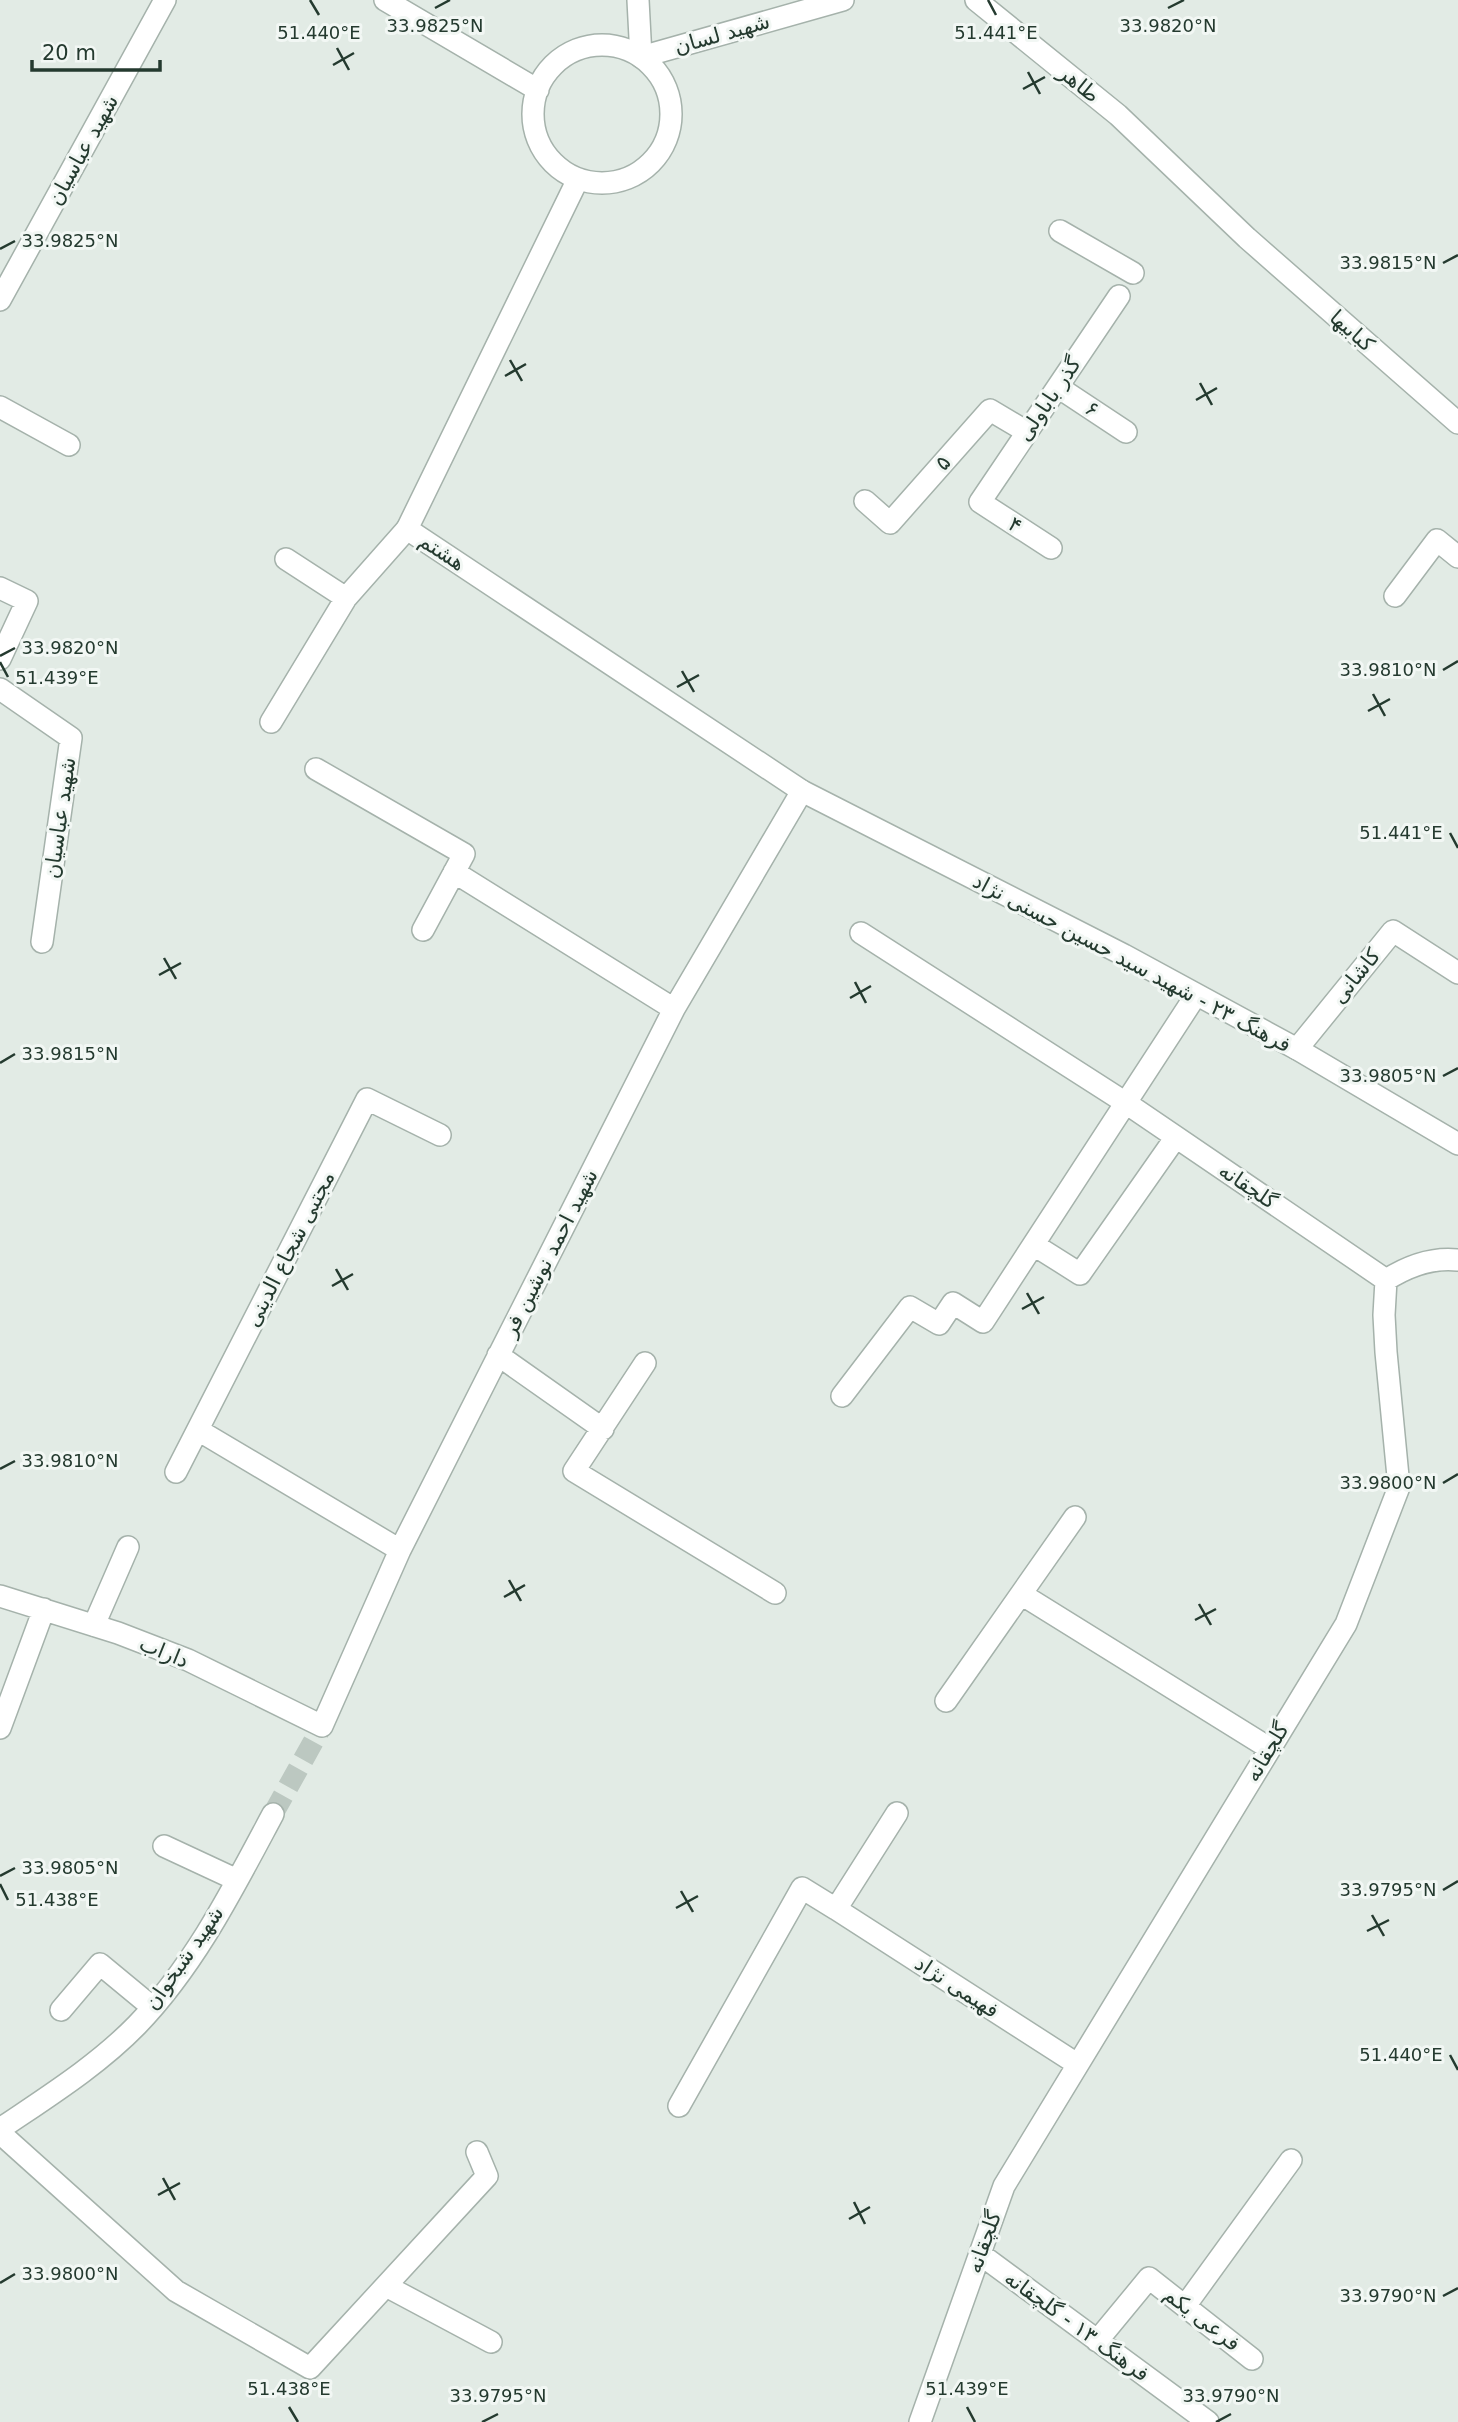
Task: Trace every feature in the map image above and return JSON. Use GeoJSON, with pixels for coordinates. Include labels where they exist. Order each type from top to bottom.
{"type":"FeatureCollection","features":[{"type":"Feature","properties":{"kind":"street","name":"شهید عباسیان"},"geometry":{"type":"LineString","coordinates":[[0,300],[166,0]]}},
{"type":"Feature","properties":{"kind":"street"},"geometry":{"type":"LineString","coordinates":[[385,0],[538,90]]}},
{"type":"Feature","properties":{"kind":"street"},"geometry":{"type":"LineString","coordinates":[[638,0],[641,57]]}},
{"type":"Feature","properties":{"kind":"street","name":"شهید لسان"},"geometry":{"type":"LineString","coordinates":[[641,57],[843,0]]}},
{"type":"Feature","properties":{"kind":"street","name":"طاهر"},"geometry":{"type":"LineString","coordinates":[[976,0],[1118,116],[1247,238]]}},
{"type":"Feature","properties":{"kind":"street"},"geometry":{"type":"LineString","coordinates":[[590,47],[625,49],[641,57],[654,68],[664,83],[669,99],[669,131],[653,160],[626,179],[610,183],[578,179],[559,168],[544,152],[536,132],[533,111],[538,90],[552,67],[574,52],[590,47]]}},
{"type":"Feature","properties":{"kind":"street","name":"هشتم"},"geometry":{"type":"LineString","coordinates":[[578,179],[407,529],[802,791]]}},
{"type":"Feature","properties":{"kind":"street"},"geometry":{"type":"LineString","coordinates":[[1060,231],[1133,273]]}},
{"type":"Feature","properties":{"kind":"street","name":"کبابیها"},"geometry":{"type":"LineString","coordinates":[[1247,238],[1458,423]]}},
{"type":"Feature","properties":{"kind":"street","name":"گذر باباولی"},"geometry":{"type":"LineString","coordinates":[[980,502],[1119,296]]}},
{"type":"Feature","properties":{"kind":"street","name":"۶"},"geometry":{"type":"LineString","coordinates":[[1058,387],[1126,432]]}},
{"type":"Feature","properties":{"kind":"street"},"geometry":{"type":"LineString","coordinates":[[0,407],[69,445]]}},
{"type":"Feature","properties":{"kind":"street","name":"۵"},"geometry":{"type":"LineString","coordinates":[[865,501],[890,523],[990,410],[1027,432]]}},
{"type":"Feature","properties":{"kind":"street","name":"۴"},"geometry":{"type":"LineString","coordinates":[[980,502],[1051,548]]}},
{"type":"Feature","properties":{"kind":"street"},"geometry":{"type":"LineString","coordinates":[[271,722],[346,597],[407,529]]}},
{"type":"Feature","properties":{"kind":"street"},"geometry":{"type":"LineString","coordinates":[[1395,596],[1437,540],[1458,557]]}},
{"type":"Feature","properties":{"kind":"street"},"geometry":{"type":"LineString","coordinates":[[286,559],[346,597]]}},
{"type":"Feature","properties":{"kind":"street"},"geometry":{"type":"LineString","coordinates":[[0,588],[27,601],[0,659]]}},
{"type":"Feature","properties":{"kind":"street","name":"شهید عباسیان"},"geometry":{"type":"LineString","coordinates":[[0,689],[71,738],[42,942]]}},
{"type":"Feature","properties":{"kind":"street"},"geometry":{"type":"LineString","coordinates":[[316,769],[464,854],[423,930]]}},
{"type":"Feature","properties":{"kind":"street","name":"فرهنگ ۲۳ - شهید سید حسین حسنی نژاد"},"geometry":{"type":"LineString","coordinates":[[802,791],[1124,955],[1297,1049],[1458,1144]]}},
{"type":"Feature","properties":{"kind":"street","name":"شهید احمد نوشین فر"},"geometry":{"type":"LineString","coordinates":[[321,1726],[400,1550],[674,1009],[802,791]]}},
{"type":"Feature","properties":{"kind":"street"},"geometry":{"type":"LineString","coordinates":[[454,872],[674,1009]]}},
{"type":"Feature","properties":{"kind":"street","name":"کاشانی"},"geometry":{"type":"LineString","coordinates":[[1297,1049],[1393,931],[1458,973]]}},
{"type":"Feature","properties":{"kind":"street","name":"گلچقانه"},"geometry":{"type":"LineString","coordinates":[[861,933],[1126,1103],[1387,1280],[1384,1315],[1386,1352],[1399,1487],[1346,1624],[1004,2186],[920,2422]]}},
{"type":"Feature","properties":{"kind":"street"},"geometry":{"type":"LineString","coordinates":[[842,1396],[910,1307],[939,1324],[953,1303],[983,1322],[1196,995]]}},
{"type":"Feature","properties":{"kind":"street","name":"مجتبی شجاع الدینی"},"geometry":{"type":"LineString","coordinates":[[176,1472],[367,1099],[440,1135]]}},
{"type":"Feature","properties":{"kind":"street"},"geometry":{"type":"LineString","coordinates":[[1034,1245],[1080,1274],[1177,1137]]}},
{"type":"Feature","properties":{"kind":"street"},"geometry":{"type":"LineString","coordinates":[[1387,1280],[1408,1266],[1447,1259],[1458,1260]]}},
{"type":"Feature","properties":{"kind":"street"},"geometry":{"type":"LineString","coordinates":[[498,1355],[603,1429]]}},
{"type":"Feature","properties":{"kind":"street"},"geometry":{"type":"LineString","coordinates":[[645,1363],[574,1471],[775,1593]]}},
{"type":"Feature","properties":{"kind":"street"},"geometry":{"type":"LineString","coordinates":[[198,1430],[400,1550]]}},
{"type":"Feature","properties":{"kind":"street"},"geometry":{"type":"LineString","coordinates":[[946,1701],[1075,1517]]}},
{"type":"Feature","properties":{"kind":"street"},"geometry":{"type":"LineString","coordinates":[[94,1625],[128,1548]]}},
{"type":"Feature","properties":{"kind":"street"},"geometry":{"type":"LineString","coordinates":[[1021,1594],[1269,1748]]}},
{"type":"Feature","properties":{"kind":"street","name":"داراب"},"geometry":{"type":"LineString","coordinates":[[0,1596],[94,1625],[188,1660],[321,1726]]}},
{"type":"Feature","properties":{"kind":"street"},"geometry":{"type":"LineString","coordinates":[[0,1728],[44,1609]]}},
{"type":"Feature","properties":{"kind":"street"},"geometry":{"type":"LineString","coordinates":[[836,1909],[897,1813]]}},
{"type":"Feature","properties":{"kind":"street","name":"شهید شبخوان"},"geometry":{"type":"LineString","coordinates":[[0,2131],[94,2063],[136,2026],[169,1987],[199,1943],[237,1881],[273,1814]]}},
{"type":"Feature","properties":{"kind":"street"},"geometry":{"type":"LineString","coordinates":[[164,1846],[237,1881]]}},
{"type":"Feature","properties":{"kind":"street","name":"فهیمی نژاد"},"geometry":{"type":"LineString","coordinates":[[679,2106],[802,1888],[1077,2064]]}},
{"type":"Feature","properties":{"kind":"street"},"geometry":{"type":"LineString","coordinates":[[61,2010],[100,1964],[152,2007]]}},
{"type":"Feature","properties":{"kind":"street"},"geometry":{"type":"LineString","coordinates":[[0,2131],[176,2291],[310,2368],[487,2176],[477,2152]]}},
{"type":"Feature","properties":{"kind":"street"},"geometry":{"type":"LineString","coordinates":[[1185,2306],[1292,2160]]}},
{"type":"Feature","properties":{"kind":"street","name":"فرهنگ ۱۳ - گلچقانه"},"geometry":{"type":"LineString","coordinates":[[979,2255],[1208,2422]]}},
{"type":"Feature","properties":{"kind":"street","name":"فرعی یکم"},"geometry":{"type":"LineString","coordinates":[[1097,2341],[1149,2278],[1252,2359]]}},
{"type":"Feature","properties":{"kind":"street"},"geometry":{"type":"LineString","coordinates":[[386,2286],[491,2342]]}},
{"type":"Feature","properties":{"kind":"tunnel"},"geometry":{"type":"LineString","coordinates":[[273,1814],[322,1726]]}}]}
